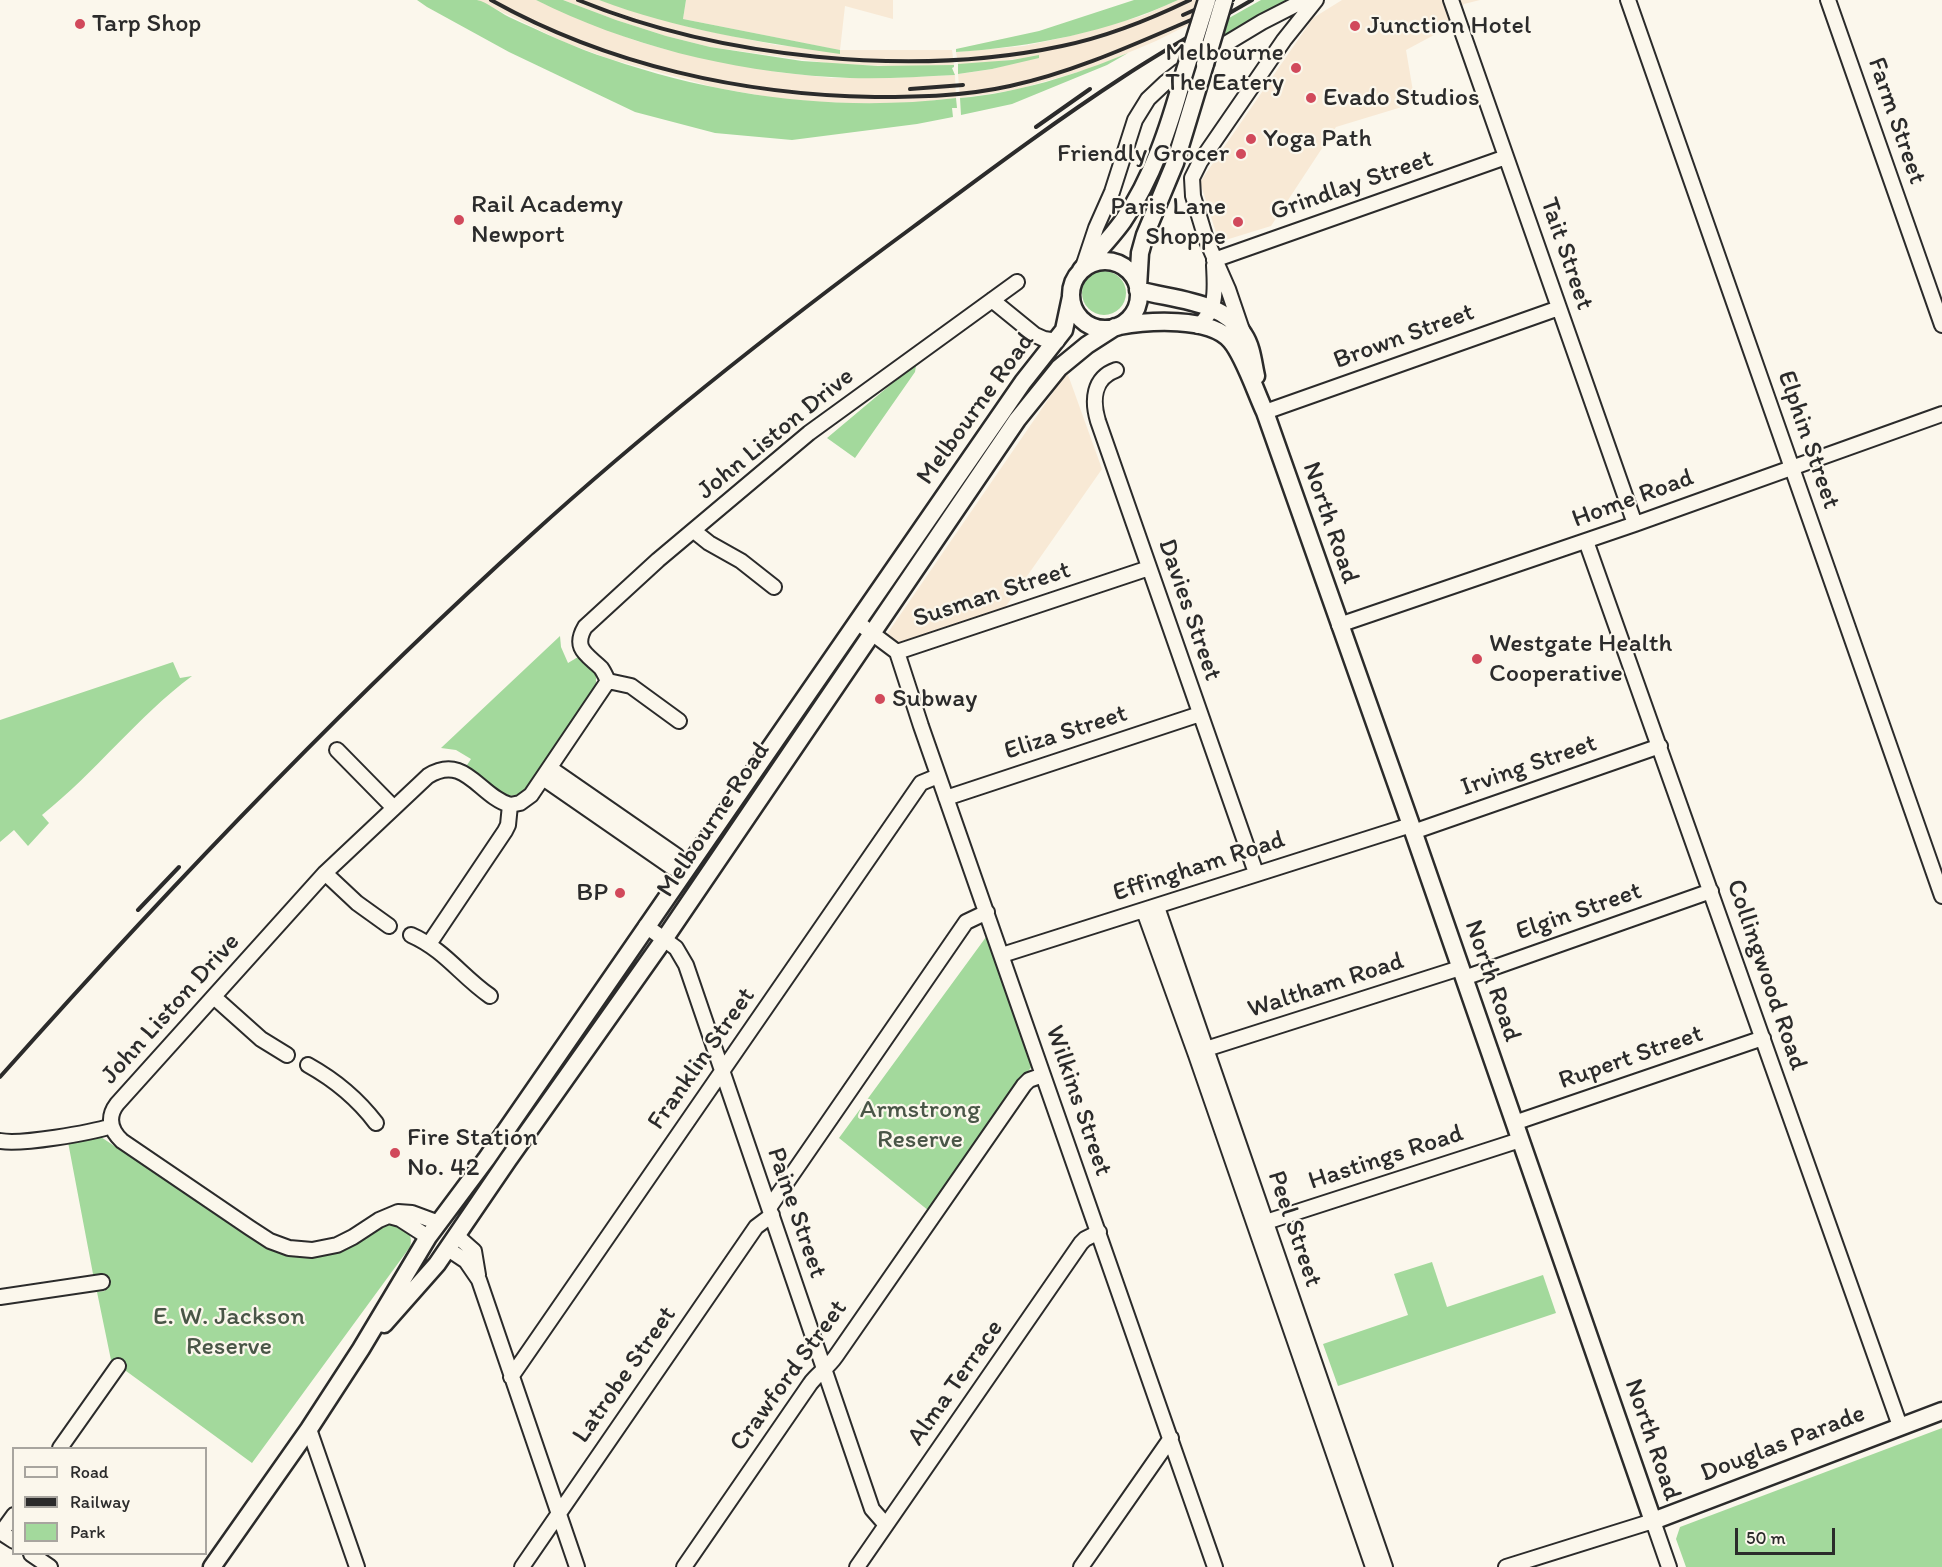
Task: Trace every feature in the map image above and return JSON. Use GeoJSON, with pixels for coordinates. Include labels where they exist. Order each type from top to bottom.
{"type":"FeatureCollection","features":[{"type":"Feature","properties":{"kind":"main road"},"geometry":{"type":"LineString","coordinates":[[1207,0],[1166,133],[1145,184],[1116,230],[1073,281],[1071,297],[1074,310],[1085,323],[1102,329],[1117,327],[1134,311],[1138,299],[1140,253],[1175,164],[1224,0]]}},
{"type":"Feature","properties":{"kind":"main road"},"geometry":{"type":"LineString","coordinates":[[1082,269],[1096,262],[1114,262],[1129,271],[1138,289],[1212,308],[1227,317],[1244,334]]}},
{"type":"Feature","properties":{"kind":"main road","name":"Melbourne Road"},"geometry":{"type":"LineString","coordinates":[[212,1567],[309,1429],[434,1230],[487,1158],[1023,382],[1057,341],[1066,324],[1071,297]]}},
{"type":"Feature","properties":{"kind":"main road","name":"North Road"},"geometry":{"type":"LineString","coordinates":[[1117,327],[1150,321],[1198,326],[1219,332],[1231,341],[1264,412],[1412,828],[1653,1521]]}},
{"type":"Feature","properties":{"kind":"main road","name":"Melbourne Road"},"geometry":{"type":"LineString","coordinates":[[361,1348],[420,1285],[452,1242],[665,938],[1035,395],[1067,360],[1117,327]]}},
{"type":"Feature","properties":{"kind":"main road","name":"North Road"},"geometry":{"type":"LineString","coordinates":[[1244,334],[1251,354],[1264,412]]}},
{"type":"Feature","properties":{"kind":"main road"},"geometry":{"type":"LineString","coordinates":[[686,870],[705,877]]}},
{"type":"Feature","properties":{"kind":"main road"},"geometry":{"type":"LineString","coordinates":[[434,1230],[452,1242]]}},
{"type":"Feature","properties":{"kind":"main road","name":"Douglas Parade"},"geometry":{"type":"LineString","coordinates":[[1653,1521],[1942,1411]]}},
{"type":"Feature","properties":{"kind":"street"},"geometry":{"type":"LineString","coordinates":[[1082,269],[1096,228],[1112,192],[1135,120],[1148,99],[1179,72],[1262,22],[1305,0]]}},
{"type":"Feature","properties":{"kind":"street"},"geometry":{"type":"LineString","coordinates":[[1244,334],[1228,289],[1214,260],[1193,196],[1192,183],[1194,174],[1281,44],[1316,0]]}},
{"type":"Feature","properties":{"kind":"street","name":"Tait Street"},"geometry":{"type":"LineString","coordinates":[[1451,0],[1635,524]]}},
{"type":"Feature","properties":{"kind":"street","name":"Elphin Street"},"geometry":{"type":"LineString","coordinates":[[1628,0],[1942,897]]}},
{"type":"Feature","properties":{"kind":"street","name":"Farm Street"},"geometry":{"type":"LineString","coordinates":[[1828,0],[1942,325]]}},
{"type":"Feature","properties":{"kind":"street"},"geometry":{"type":"LineString","coordinates":[[1262,22],[1279,29],[1281,44]]}},
{"type":"Feature","properties":{"kind":"street","name":"Grindlay Street"},"geometry":{"type":"LineString","coordinates":[[1214,260],[1506,157]]}},
{"type":"Feature","properties":{"kind":"street"},"geometry":{"type":"LineString","coordinates":[[1198,326],[1208,317],[1212,308],[1215,284],[1214,260]]}},
{"type":"Feature","properties":{"kind":"street","name":"John Liston Drive"},"geometry":{"type":"LineString","coordinates":[[609,681],[601,668],[586,656],[581,639],[585,627],[809,433],[1017,282]]}},
{"type":"Feature","properties":{"kind":"street"},"geometry":{"type":"LineString","coordinates":[[992,300],[1035,335],[1057,341]]}},
{"type":"Feature","properties":{"kind":"street","name":"Brown Street"},"geometry":{"type":"LineString","coordinates":[[1264,412],[1559,308]]}},
{"type":"Feature","properties":{"kind":"street","name":"Davies Street"},"geometry":{"type":"LineString","coordinates":[[1116,370],[1106,374],[1101,380],[1095,395],[1095,408],[1256,873]]}},
{"type":"Feature","properties":{"kind":"street","name":"Home Road"},"geometry":{"type":"LineString","coordinates":[[1339,625],[1635,524],[1942,414]]}},
{"type":"Feature","properties":{"kind":"street"},"geometry":{"type":"LineString","coordinates":[[694,531],[709,543],[741,561],[774,587]]}},
{"type":"Feature","properties":{"kind":"street","name":"Collingwood Road"},"geometry":{"type":"LineString","coordinates":[[1586,541],[1899,1426]]}},
{"type":"Feature","properties":{"kind":"street","name":"Susman Street"},"geometry":{"type":"LineString","coordinates":[[857,622],[897,651],[1149,568]]}},
{"type":"Feature","properties":{"kind":"street","name":"Wilkins Street"},"geometry":{"type":"LineString","coordinates":[[897,651],[938,776],[1215,1567]]}},
{"type":"Feature","properties":{"kind":"street"},"geometry":{"type":"LineString","coordinates":[[429,944],[505,831],[508,825],[510,805],[527,799],[609,681],[631,686],[679,721]]}},
{"type":"Feature","properties":{"kind":"street","name":"Eliza Street"},"geometry":{"type":"LineString","coordinates":[[946,798],[1200,714]]}},
{"type":"Feature","properties":{"kind":"street","name":"Irving Street"},"geometry":{"type":"LineString","coordinates":[[1412,828],[1660,746]]}},
{"type":"Feature","properties":{"kind":"street"},"geometry":{"type":"LineString","coordinates":[[337,750],[394,808]]}},
{"type":"Feature","properties":{"kind":"street","name":"John Liston Drive"},"geometry":{"type":"LineString","coordinates":[[434,1230],[388,1216],[337,1245],[300,1250],[279,1245],[249,1228],[122,1141],[112,1126],[111,1114],[115,1106],[325,873],[426,778],[440,769],[458,770],[510,805]]}},
{"type":"Feature","properties":{"kind":"street"},"geometry":{"type":"LineString","coordinates":[[547,773],[617,815],[677,856],[686,870]]}},
{"type":"Feature","properties":{"kind":"street"},"geometry":{"type":"LineString","coordinates":[[547,773],[619,831],[673,868],[686,870]]}},
{"type":"Feature","properties":{"kind":"street","name":"Franklin Street"},"geometry":{"type":"LineString","coordinates":[[511,1377],[921,783],[938,776]]}},
{"type":"Feature","properties":{"kind":"street"},"geometry":{"type":"LineString","coordinates":[[617,815],[619,831]]}},
{"type":"Feature","properties":{"kind":"street","name":"Effingham Road"},"geometry":{"type":"LineString","coordinates":[[1002,955],[1256,873],[1412,828]]}},
{"type":"Feature","properties":{"kind":"street"},"geometry":{"type":"LineString","coordinates":[[325,873],[357,903],[389,926]]}},
{"type":"Feature","properties":{"kind":"street","name":"Elgin Street"},"geometry":{"type":"LineString","coordinates":[[1462,973],[1711,891]]}},
{"type":"Feature","properties":{"kind":"street","name":"Peel Street"},"geometry":{"type":"LineString","coordinates":[[1150,909],[1206,1050],[1385,1567]]}},
{"type":"Feature","properties":{"kind":"street","name":"Peel Street"},"geometry":{"type":"LineString","coordinates":[[1150,909],[1200,1066],[1373,1567]]}},
{"type":"Feature","properties":{"kind":"street","name":"Latrobe Street"},"geometry":{"type":"LineString","coordinates":[[522,1567],[756,1227],[771,1212],[966,922],[987,912]]}},
{"type":"Feature","properties":{"kind":"street","name":"Paine Street"},"geometry":{"type":"LineString","coordinates":[[646,926],[676,948],[686,965],[872,1509],[886,1526]]}},
{"type":"Feature","properties":{"kind":"street"},"geometry":{"type":"LineString","coordinates":[[411,935],[429,944],[452,961],[476,986],[490,996]]}},
{"type":"Feature","properties":{"kind":"street","name":"Waltham Road"},"geometry":{"type":"LineString","coordinates":[[1206,1050],[1462,973]]}},
{"type":"Feature","properties":{"kind":"street"},"geometry":{"type":"LineString","coordinates":[[214,997],[261,1039],[287,1055]]}},
{"type":"Feature","properties":{"kind":"street","name":"Rupert Street"},"geometry":{"type":"LineString","coordinates":[[1514,1123],[1763,1038]]}},
{"type":"Feature","properties":{"kind":"street"},"geometry":{"type":"LineString","coordinates":[[308,1065],[327,1076],[352,1096],[376,1123]]}},
{"type":"Feature","properties":{"kind":"street","name":"Crawford Street"},"geometry":{"type":"LineString","coordinates":[[684,1567],[810,1384],[824,1371],[1024,1084],[1043,1075]]}},
{"type":"Feature","properties":{"kind":"street"},"geometry":{"type":"LineString","coordinates":[[0,1141],[15,1142],[112,1126]]}},
{"type":"Feature","properties":{"kind":"street","name":"Hastings Road"},"geometry":{"type":"LineString","coordinates":[[1266,1222],[1520,1140]]}},
{"type":"Feature","properties":{"kind":"street","name":"Alma Terrace"},"geometry":{"type":"LineString","coordinates":[[857,1567],[1081,1243],[1099,1232]]}},
{"type":"Feature","properties":{"kind":"street"},"geometry":{"type":"LineString","coordinates":[[452,1242],[480,1283],[577,1567]]}},
{"type":"Feature","properties":{"kind":"street"},"geometry":{"type":"LineString","coordinates":[[0,1297],[102,1282]]}},
{"type":"Feature","properties":{"kind":"street"},"geometry":{"type":"LineString","coordinates":[[61,1447],[118,1366]]}},
{"type":"Feature","properties":{"kind":"street"},"geometry":{"type":"LineString","coordinates":[[309,1429],[357,1567]]}},
{"type":"Feature","properties":{"kind":"street"},"geometry":{"type":"LineString","coordinates":[[1081,1567],[1171,1438]]}},
{"type":"Feature","properties":{"kind":"street"},"geometry":{"type":"LineString","coordinates":[[1,1532],[12,1518]]}},
{"type":"Feature","properties":{"kind":"street","name":"Douglas Parade"},"geometry":{"type":"LineString","coordinates":[[1506,1567],[1653,1521]]}},
{"type":"Feature","properties":{"kind":"street","name":"North Road"},"geometry":{"type":"LineString","coordinates":[[1653,1521],[1669,1567]]}},
{"type":"Feature","properties":{"kind":"street"},"geometry":{"type":"LineString","coordinates":[[32,1555],[50,1567]]}},
{"type":"Feature","properties":{"kind":"shaded area"},"geometry":{"type":"Polygon","coordinates":[[[477,0],[536,0],[637,41],[668,50],[777,72],[832,78],[955,75],[956,98],[878,104],[816,102],[717,88],[610,59],[564,42],[477,0]]]}},
{"type":"Feature","properties":{"kind":"shaded area"},"geometry":{"type":"Polygon","coordinates":[[[563,0],[599,0],[693,28],[776,45],[839,50],[683,19],[686,0],[893,0],[893,19],[845,6],[840,50],[952,50],[954,65],[915,67],[834,64],[710,47],[666,36],[563,0]]]}},
{"type":"Feature","properties":{"kind":"shaded area"},"geometry":{"type":"Polygon","coordinates":[[[1178,0],[1197,0],[1190,24],[1156,41],[1092,68],[1015,90],[960,98],[958,74],[992,69],[1039,56],[978,64],[958,64],[956,52],[1024,46],[1066,37],[1142,16],[1178,0]]]}},
{"type":"Feature","properties":{"kind":"shaded area"},"geometry":{"type":"Polygon","coordinates":[[[1342,0],[1480,0],[1464,4],[1449,27],[1406,50],[1415,103],[1336,127],[1271,226],[1219,242],[1200,182],[1313,18],[1342,0]]]}},
{"type":"Feature","properties":{"kind":"shaded area"},"geometry":{"type":"Polygon","coordinates":[[[1067,372],[1102,469],[1004,609],[900,644],[887,634],[1067,372]]]}},
{"type":"Feature","properties":{"kind":"green space"},"geometry":{"type":"Polygon","coordinates":[[[417,0],[477,0],[509,17],[597,55],[652,72],[738,92],[825,102],[912,102],[956,98],[957,108],[952,108],[953,117],[917,124],[792,140],[715,133],[635,112],[509,52],[417,0]]]}},
{"type":"Feature","properties":{"kind":"green space"},"geometry":{"type":"Polygon","coordinates":[[[536,0],[563,0],[666,36],[710,47],[802,61],[878,66],[954,65],[952,68],[955,75],[846,78],[755,69],[642,43],[570,16],[536,0]]]}},
{"type":"Feature","properties":{"kind":"green space"},"geometry":{"type":"Polygon","coordinates":[[[599,0],[686,0],[683,19],[840,50],[840,54],[687,27],[599,0]]]}},
{"type":"Feature","properties":{"kind":"green space"},"geometry":{"type":"Polygon","coordinates":[[[1134,0],[1178,0],[1125,21],[1070,36],[985,50],[956,52],[956,49],[1039,31],[1134,0]]]}},
{"type":"Feature","properties":{"kind":"green space"},"geometry":{"type":"Polygon","coordinates":[[[1261,0],[1288,0],[1223,40],[1229,18],[1261,0]]]}},
{"type":"Feature","properties":{"kind":"green space"},"geometry":{"type":"Polygon","coordinates":[[[1128,53],[1107,65],[1012,104],[961,115],[960,98],[982,96],[1046,82],[1128,53]]]}},
{"type":"Feature","properties":{"kind":"green space"},"geometry":{"type":"Polygon","coordinates":[[[1039,55],[1039,58],[958,74],[958,64],[1012,60],[1039,55]]]}},
{"type":"Feature","properties":{"kind":"green space"},"geometry":{"type":"Polygon","coordinates":[[[1104,271],[1120,277],[1126,293],[1120,309],[1104,315],[1088,309],[1082,293],[1088,277],[1104,271]]]}},
{"type":"Feature","properties":{"kind":"green space"},"geometry":{"type":"Polygon","coordinates":[[[914,365],[916,366],[915,372],[855,458],[827,438],[914,365]]]}},
{"type":"Feature","properties":{"kind":"green space"},"geometry":{"type":"Polygon","coordinates":[[[560,636],[561,647],[568,663],[578,657],[596,674],[596,686],[528,786],[521,794],[510,796],[499,791],[467,765],[471,759],[456,750],[441,748],[560,636]]]}},
{"type":"Feature","properties":{"kind":"green space"},"geometry":{"type":"Polygon","coordinates":[[[173,662],[180,678],[192,676],[153,709],[42,815],[49,823],[28,846],[14,830],[0,842],[0,720],[173,662]]]}},
{"type":"Feature","properties":{"kind":"green space","name":"Armstrong Reserve"},"geometry":{"type":"Polygon","coordinates":[[[989,933],[1032,1066],[929,1211],[839,1138],[989,933]]]}},
{"type":"Feature","properties":{"kind":"green space","name":"E. W. Jackson Reserve"},"geometry":{"type":"Polygon","coordinates":[[[101,1137],[253,1240],[284,1255],[302,1257],[328,1254],[350,1246],[388,1223],[394,1222],[410,1235],[410,1247],[252,1463],[111,1360],[97,1292],[105,1291],[102,1274],[93,1274],[68,1142],[101,1137]]]}},
{"type":"Feature","properties":{"kind":"green space"},"geometry":{"type":"Polygon","coordinates":[[[1432,1262],[1447,1307],[1543,1275],[1556,1313],[1338,1386],[1323,1344],[1408,1315],[1394,1274],[1432,1262]]]}},
{"type":"Feature","properties":{"kind":"green space"},"geometry":{"type":"Polygon","coordinates":[[[1942,1428],[1942,1567],[1686,1567],[1676,1539],[1680,1527],[1942,1428]]]}},
{"type":"Feature","properties":{"kind":"railway"},"geometry":{"type":"LineString","coordinates":[[491,0],[535,23],[581,42],[629,59],[677,72],[726,83],[776,90],[875,97],[960,94],[1034,80],[1106,56],[1198,17]]}},
{"type":"Feature","properties":{"kind":"railway"},"geometry":{"type":"LineString","coordinates":[[578,0],[633,20],[692,36],[817,57],[880,61],[1004,56],[1062,46],[1127,27],[1190,0]]}},
{"type":"Feature","properties":{"kind":"railway"},"geometry":{"type":"LineString","coordinates":[[1183,15],[1217,0]]}},
{"type":"Feature","properties":{"kind":"railway"},"geometry":{"type":"LineString","coordinates":[[1192,25],[1233,0]]}},
{"type":"Feature","properties":{"kind":"railway"},"geometry":{"type":"LineString","coordinates":[[0,1077],[127,936],[325,731],[461,599],[623,454],[815,301],[1017,150],[1139,67],[1252,0]]}},
{"type":"Feature","properties":{"kind":"railway"},"geometry":{"type":"LineString","coordinates":[[910,89],[963,85]]}},
{"type":"Feature","properties":{"kind":"railway"},"geometry":{"type":"LineString","coordinates":[[1036,127],[1090,89]]}},
{"type":"Feature","properties":{"kind":"railway"},"geometry":{"type":"LineString","coordinates":[[138,910],[179,867]]}},
{"type":"Feature","properties":{"kind":"place","name":"Tarp Shop"},"geometry":{"type":"Point","coordinates":[80,24]}},
{"type":"Feature","properties":{"kind":"place","name":"Junction Hotel"},"geometry":{"type":"Point","coordinates":[1355,26]}},
{"type":"Feature","properties":{"kind":"place","name":"Melbourne The Eatery"},"geometry":{"type":"Point","coordinates":[1296,68]}},
{"type":"Feature","properties":{"kind":"place","name":"Evado Studios"},"geometry":{"type":"Point","coordinates":[1311,98]}},
{"type":"Feature","properties":{"kind":"place","name":"Yoga Path"},"geometry":{"type":"Point","coordinates":[1251,139]}},
{"type":"Feature","properties":{"kind":"place","name":"Friendly Grocer"},"geometry":{"type":"Point","coordinates":[1241,154]}},
{"type":"Feature","properties":{"kind":"place","name":"Rail Academy Newport"},"geometry":{"type":"Point","coordinates":[459,220]}},
{"type":"Feature","properties":{"kind":"place","name":"Paris Lane Shoppe"},"geometry":{"type":"Point","coordinates":[1238,222]}},
{"type":"Feature","properties":{"kind":"place","name":"Westgate Health Cooperative"},"geometry":{"type":"Point","coordinates":[1477,659]}},
{"type":"Feature","properties":{"kind":"place","name":"Subway"},"geometry":{"type":"Point","coordinates":[880,699]}},
{"type":"Feature","properties":{"kind":"place","name":"BP"},"geometry":{"type":"Point","coordinates":[620,893]}},
{"type":"Feature","properties":{"kind":"place","name":"Fire Station No. 42"},"geometry":{"type":"Point","coordinates":[395,1153]}}]}
